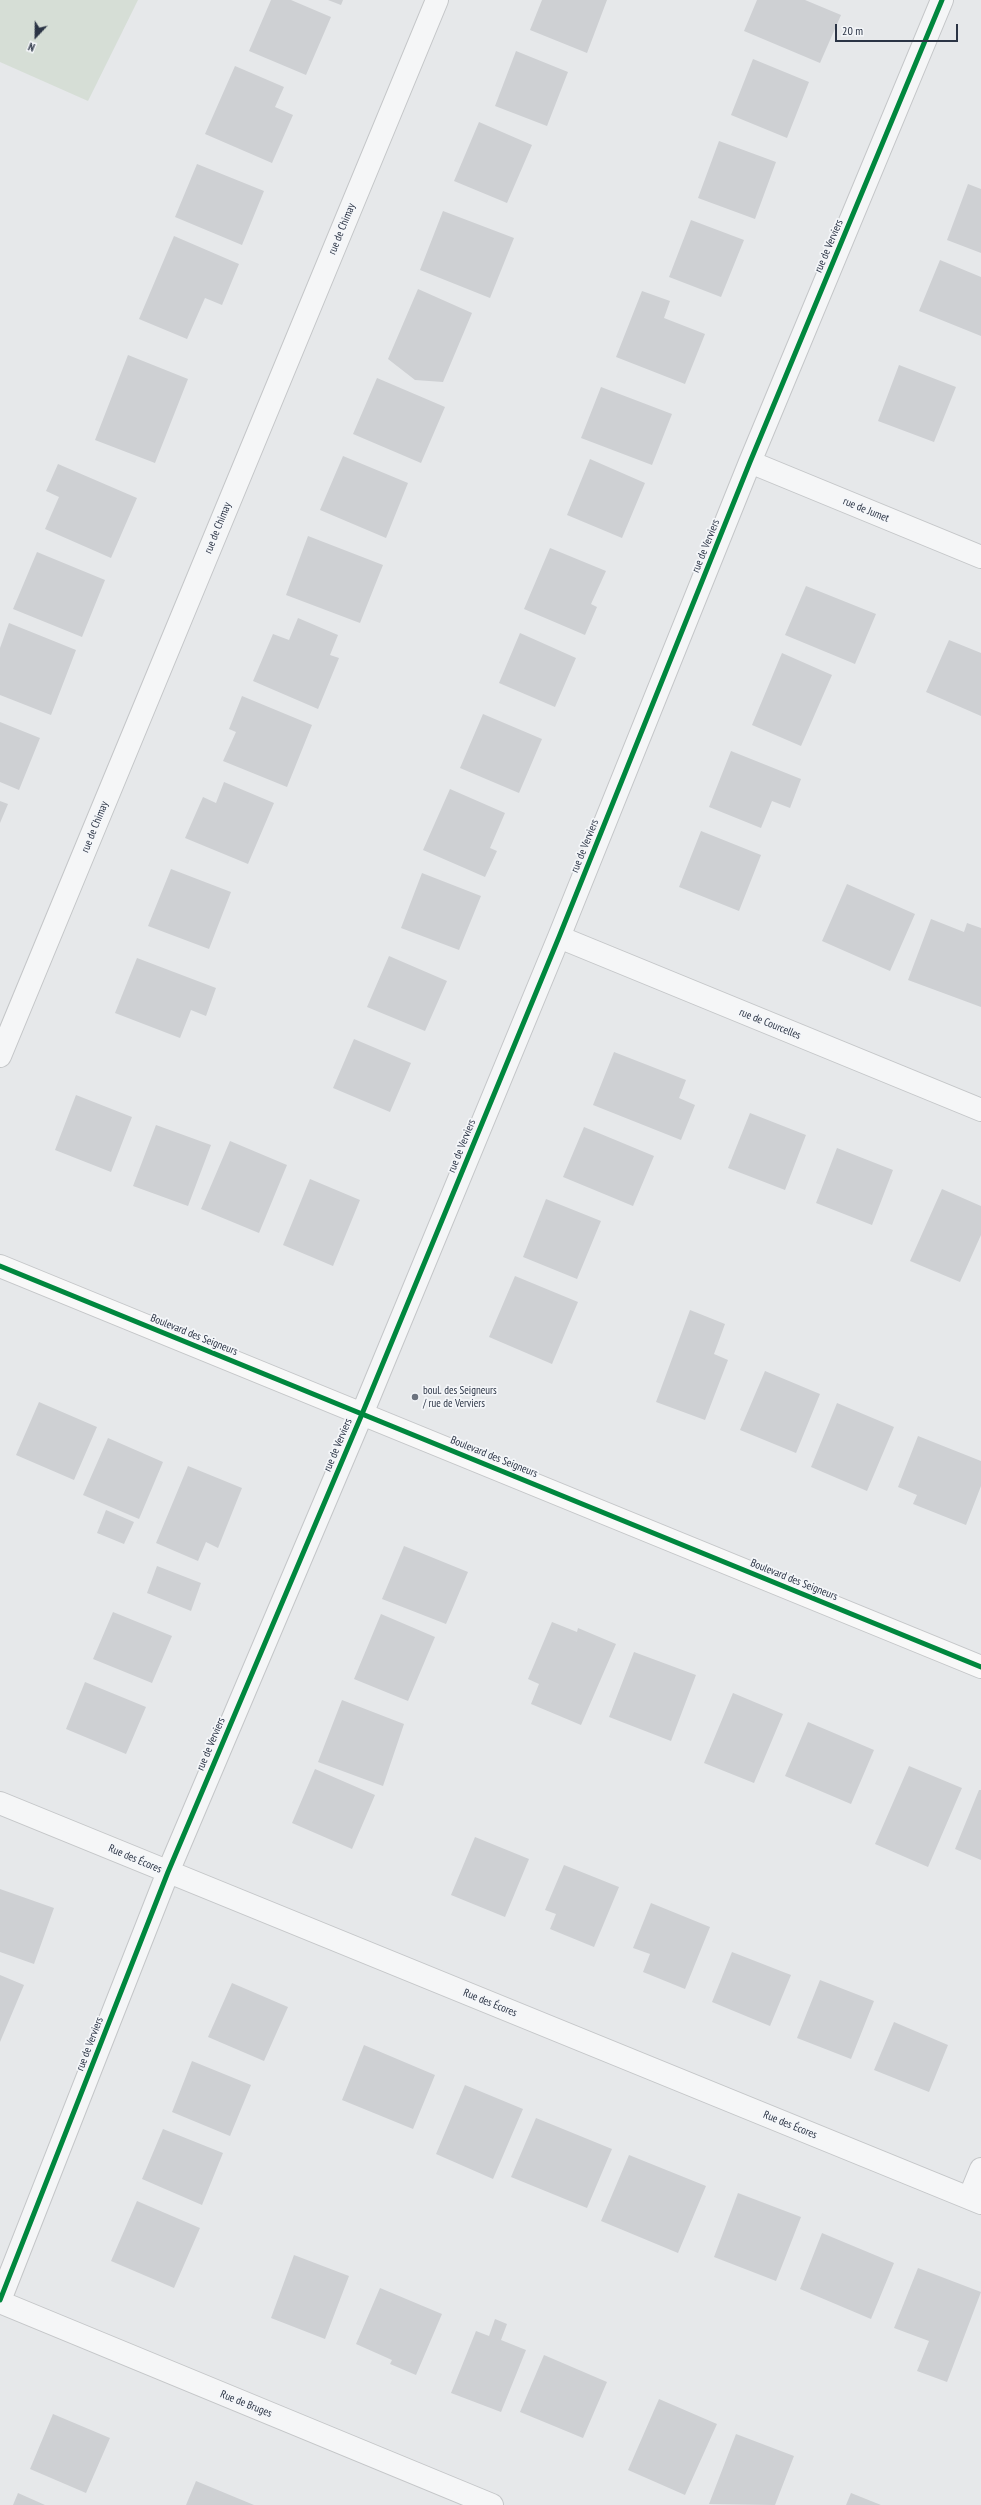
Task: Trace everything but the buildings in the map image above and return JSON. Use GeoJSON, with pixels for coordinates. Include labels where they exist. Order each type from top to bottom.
{"type":"FeatureCollection","features":[{"type":"Feature","properties":{"kind":"street","name":"rue de Chimay"},"geometry":{"type":"LineString","coordinates":[[0,1056],[437,0]]}},
{"type":"Feature","properties":{"kind":"street","name":"rue de Verviers"},"geometry":{"type":"LineString","coordinates":[[0,2301],[168,1872],[362,1414],[559,937],[750,462],[942,0]]}},
{"type":"Feature","properties":{"kind":"street","name":"rue de Jumet"},"geometry":{"type":"LineString","coordinates":[[750,462],[981,557]]}},
{"type":"Feature","properties":{"kind":"street","name":"rue de Courcelles"},"geometry":{"type":"LineString","coordinates":[[559,937],[981,1110]]}},
{"type":"Feature","properties":{"kind":"street","name":"Boulevard des Seigneurs"},"geometry":{"type":"LineString","coordinates":[[0,1266],[981,1667]]}},
{"type":"Feature","properties":{"kind":"street","name":"Rue des Écores"},"geometry":{"type":"LineString","coordinates":[[0,1803],[975,2200]]}},
{"type":"Feature","properties":{"kind":"street"},"geometry":{"type":"LineString","coordinates":[[975,2200],[981,2169]]}},
{"type":"Feature","properties":{"kind":"street","name":"Rue de Bruges"},"geometry":{"type":"LineString","coordinates":[[0,2301],[492,2505]]}},
{"type":"Feature","properties":{"kind":"shaded area"},"geometry":{"type":"Polygon","coordinates":[[[0,0],[138,0],[88,101],[0,62],[0,0]]]}},
{"type":"Feature","properties":{"kind":"cycle path"},"geometry":{"type":"LineString","coordinates":[[0,2300],[168,1872],[362,1414],[559,937],[750,462],[942,0]]}},
{"type":"Feature","properties":{"kind":"cycle path"},"geometry":{"type":"LineString","coordinates":[[0,1266],[981,1667]]}},
{"type":"Feature","properties":{"kind":"place","name":"boul. des Seigneurs / rue de Verviers"},"geometry":{"type":"Point","coordinates":[415,1397]}}]}
